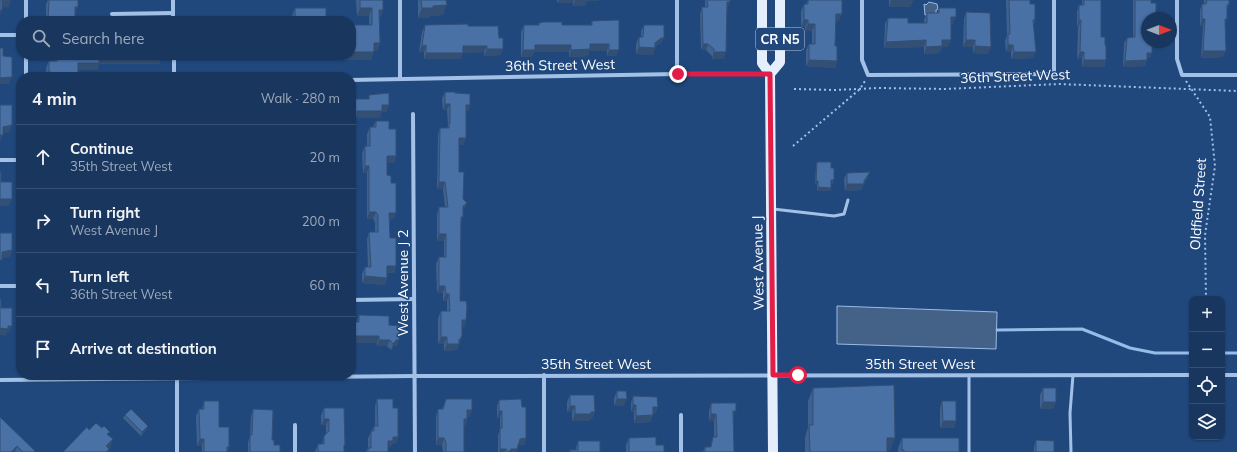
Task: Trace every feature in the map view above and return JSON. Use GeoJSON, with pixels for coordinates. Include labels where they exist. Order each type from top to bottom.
{"type":"FeatureCollection","features":[{"type":"Feature","properties":{"kind":"main road","name":"West Avenue J"},"geometry":{"type":"LineString","coordinates":[[762,0],[762,63],[770,74],[773,452]]}},
{"type":"Feature","properties":{"kind":"main road","name":"CR N5"},"geometry":{"type":"LineString","coordinates":[[770,74],[780,62],[780,0]]}},
{"type":"Feature","properties":{"kind":"street"},"geometry":{"type":"LineString","coordinates":[[26,0],[26,16]]}},
{"type":"Feature","properties":{"kind":"street"},"geometry":{"type":"LineString","coordinates":[[173,0],[173,16]]}},
{"type":"Feature","properties":{"kind":"street"},"geometry":{"type":"LineString","coordinates":[[400,0],[400,79]]}},
{"type":"Feature","properties":{"kind":"street"},"geometry":{"type":"LineString","coordinates":[[677,0],[678,74]]}},
{"type":"Feature","properties":{"kind":"street"},"geometry":{"type":"LineString","coordinates":[[862,0],[862,60],[868,75]]}},
{"type":"Feature","properties":{"kind":"street","name":"36th Street West"},"geometry":{"type":"LineString","coordinates":[[868,75],[1054,74],[1054,0]]}},
{"type":"Feature","properties":{"kind":"street"},"geometry":{"type":"LineString","coordinates":[[1177,0],[1177,59],[1182,76],[1237,75]]}},
{"type":"Feature","properties":{"kind":"street"},"geometry":{"type":"LineString","coordinates":[[112,14],[173,13]]}},
{"type":"Feature","properties":{"kind":"street"},"geometry":{"type":"LineString","coordinates":[[0,35],[16,35]]}},
{"type":"Feature","properties":{"kind":"street"},"geometry":{"type":"LineString","coordinates":[[26,60],[26,72]]}},
{"type":"Feature","properties":{"kind":"street"},"geometry":{"type":"LineString","coordinates":[[174,60],[174,72]]}},
{"type":"Feature","properties":{"kind":"street","name":"36th Street West"},"geometry":{"type":"LineString","coordinates":[[356,80],[678,74],[770,74]]}},
{"type":"Feature","properties":{"kind":"street","name":"West Avenue J 2"},"geometry":{"type":"LineString","coordinates":[[413,114],[416,452]]}},
{"type":"Feature","properties":{"kind":"street"},"geometry":{"type":"LineString","coordinates":[[0,160],[16,160]]}},
{"type":"Feature","properties":{"kind":"street"},"geometry":{"type":"LineString","coordinates":[[0,286],[16,286]]}},
{"type":"Feature","properties":{"kind":"street"},"geometry":{"type":"LineString","coordinates":[[356,300],[414,299]]}},
{"type":"Feature","properties":{"kind":"street"},"geometry":{"type":"LineString","coordinates":[[544,375],[544,452]]}},
{"type":"Feature","properties":{"kind":"street","name":"35th Street West"},"geometry":{"type":"LineString","coordinates":[[356,376],[1189,375]]}},
{"type":"Feature","properties":{"kind":"street"},"geometry":{"type":"LineString","coordinates":[[1225,375],[1237,375]]}},
{"type":"Feature","properties":{"kind":"street","name":"35th Street West"},"geometry":{"type":"LineString","coordinates":[[0,380],[27,380]]}},
{"type":"Feature","properties":{"kind":"street"},"geometry":{"type":"LineString","coordinates":[[177,380],[177,452]]}},
{"type":"Feature","properties":{"kind":"street"},"geometry":{"type":"LineString","coordinates":[[681,415],[681,452]]}},
{"type":"Feature","properties":{"kind":"street"},"geometry":{"type":"LineString","coordinates":[[295,425],[295,452]]}},
{"type":"Feature","properties":{"kind":"lane"},"geometry":{"type":"LineString","coordinates":[[771,208],[834,216],[844,214],[848,200]]}},
{"type":"Feature","properties":{"kind":"lane"},"geometry":{"type":"LineString","coordinates":[[969,375],[969,452]]}},
{"type":"Feature","properties":{"kind":"lane"},"geometry":{"type":"LineString","coordinates":[[1071,452],[1070,413],[1073,375]]}},
{"type":"Feature","properties":{"kind":"path"},"geometry":{"type":"LineString","coordinates":[[794,146],[860,89],[868,75]]}},
{"type":"Feature","properties":{"kind":"path","name":"Oldfield Street"},"geometry":{"type":"LineString","coordinates":[[1182,76],[1210,117],[1215,166],[1205,235],[1206,296]]}},
{"type":"Feature","properties":{"kind":"path","name":"36th Street West"},"geometry":{"type":"LineString","coordinates":[[794,89],[945,89],[1059,84],[1237,91]]}},
{"type":"Feature","properties":{"kind":"water"},"geometry":{"type":"Polygon","coordinates":[[[929,2],[937,4],[938,9],[936,10],[936,14],[925,15],[924,4],[926,5],[929,2]]]}},
{"type":"Feature","properties":{"kind":"water"},"geometry":{"type":"Polygon","coordinates":[[[837,306],[997,312],[996,349],[837,344],[837,306]]]}},
{"type":"Feature","properties":{"kind":"building"},"geometry":{"type":"Polygon","coordinates":[[[0,0],[11,0],[2,1],[2,10],[0,10],[0,0]]]}},
{"type":"Feature","properties":{"kind":"building"},"geometry":{"type":"Polygon","coordinates":[[[49,0],[78,0],[78,7],[75,7],[75,16],[48,16],[49,0]]]}},
{"type":"Feature","properties":{"kind":"building"},"geometry":{"type":"Polygon","coordinates":[[[360,0],[383,0],[383,10],[379,10],[380,43],[374,43],[374,52],[356,52],[356,25],[372,25],[372,8],[360,8],[360,0]]]}},
{"type":"Feature","properties":{"kind":"building"},"geometry":{"type":"Polygon","coordinates":[[[421,0],[446,0],[447,5],[433,6],[433,8],[422,8],[421,0]]]}},
{"type":"Feature","properties":{"kind":"building"},"geometry":{"type":"Polygon","coordinates":[[[707,0],[730,0],[730,2],[727,2],[726,52],[714,52],[714,49],[708,44],[703,44],[702,7],[708,7],[707,0]]]}},
{"type":"Feature","properties":{"kind":"building"},"geometry":{"type":"Polygon","coordinates":[[[808,0],[842,0],[842,14],[836,14],[835,46],[837,46],[837,61],[809,60],[809,44],[815,44],[815,24],[808,24],[808,20],[804,20],[804,4],[808,4],[808,0]]]}},
{"type":"Feature","properties":{"kind":"building"},"geometry":{"type":"Polygon","coordinates":[[[1009,0],[1030,0],[1030,4],[1035,4],[1035,20],[1033,20],[1036,52],[1014,52],[1013,45],[1008,45],[1008,34],[1010,34],[1009,0]]]}},
{"type":"Feature","properties":{"kind":"building"},"geometry":{"type":"Polygon","coordinates":[[[1084,0],[1101,0],[1101,37],[1105,37],[1106,60],[1084,60],[1084,52],[1080,52],[1081,20],[1079,20],[1079,5],[1084,5],[1084,0]]]}},
{"type":"Feature","properties":{"kind":"building"},"geometry":{"type":"Polygon","coordinates":[[[1135,0],[1151,0],[1151,3],[1156,3],[1156,12],[1141,12],[1141,48],[1152,48],[1152,53],[1147,53],[1147,60],[1125,61],[1127,38],[1135,37],[1135,0]]]}},
{"type":"Feature","properties":{"kind":"building"},"geometry":{"type":"Polygon","coordinates":[[[1207,0],[1229,0],[1229,5],[1227,5],[1227,19],[1225,19],[1226,51],[1203,51],[1205,19],[1202,19],[1202,4],[1206,4],[1207,0]]]}},
{"type":"Feature","properties":{"kind":"building"},"geometry":{"type":"Polygon","coordinates":[[[295,8],[326,8],[326,16],[295,16],[295,8]]]}},
{"type":"Feature","properties":{"kind":"building"},"geometry":{"type":"Polygon","coordinates":[[[939,8],[956,8],[956,17],[951,17],[951,40],[942,40],[942,46],[926,47],[926,40],[886,42],[888,18],[908,18],[908,23],[927,23],[927,13],[939,13],[939,8]]]}},
{"type":"Feature","properties":{"kind":"building"},"geometry":{"type":"Polygon","coordinates":[[[966,12],[990,13],[991,47],[975,46],[975,40],[966,40],[966,12]]]}},
{"type":"Feature","properties":{"kind":"building"},"geometry":{"type":"Polygon","coordinates":[[[619,20],[619,50],[609,50],[609,44],[590,44],[590,49],[571,50],[571,45],[535,45],[535,50],[523,50],[524,25],[539,25],[539,23],[543,22],[562,22],[562,25],[592,25],[592,21],[619,20]]]}},
{"type":"Feature","properties":{"kind":"building"},"geometry":{"type":"Polygon","coordinates":[[[468,24],[468,26],[498,26],[499,38],[503,38],[503,49],[487,49],[487,46],[463,46],[463,53],[426,53],[426,45],[422,46],[425,25],[468,24]]]}},
{"type":"Feature","properties":{"kind":"building"},"geometry":{"type":"Polygon","coordinates":[[[644,25],[664,25],[664,38],[661,38],[655,43],[655,48],[639,47],[639,37],[643,37],[644,25]]]}},
{"type":"Feature","properties":{"kind":"building"},"geometry":{"type":"Polygon","coordinates":[[[0,48],[3,48],[3,56],[12,57],[12,77],[0,78],[0,48]]]}},
{"type":"Feature","properties":{"kind":"building"},"geometry":{"type":"Polygon","coordinates":[[[99,60],[99,63],[78,63],[78,72],[49,72],[49,61],[99,60]]]}},
{"type":"Feature","properties":{"kind":"building"},"geometry":{"type":"Polygon","coordinates":[[[445,92],[470,94],[470,105],[466,105],[466,138],[459,138],[459,172],[464,172],[463,199],[467,203],[463,206],[463,217],[461,217],[460,301],[466,301],[467,306],[466,320],[462,320],[462,336],[459,340],[459,344],[447,344],[447,337],[441,337],[441,311],[450,311],[449,294],[446,294],[445,286],[439,286],[439,257],[446,257],[446,234],[439,234],[439,207],[448,207],[445,182],[439,182],[440,128],[449,128],[450,123],[450,104],[445,104],[445,92]]]}},
{"type":"Feature","properties":{"kind":"building"},"geometry":{"type":"Polygon","coordinates":[[[389,93],[389,105],[382,105],[382,111],[357,111],[356,116],[356,99],[369,99],[369,95],[389,93]]]}},
{"type":"Feature","properties":{"kind":"building"},"geometry":{"type":"Polygon","coordinates":[[[0,105],[12,105],[12,125],[3,127],[3,135],[0,135],[0,105]]]}},
{"type":"Feature","properties":{"kind":"building"},"geometry":{"type":"Polygon","coordinates":[[[376,121],[389,121],[389,129],[396,129],[396,156],[387,156],[387,175],[391,176],[391,183],[396,183],[396,213],[389,213],[390,238],[396,238],[396,266],[387,266],[387,278],[365,276],[365,267],[371,267],[369,232],[378,232],[378,215],[376,212],[369,212],[369,166],[365,166],[365,146],[370,146],[370,127],[376,127],[376,121]]]}},
{"type":"Feature","properties":{"kind":"building"},"geometry":{"type":"Polygon","coordinates":[[[817,162],[831,162],[831,168],[834,168],[834,180],[831,180],[831,188],[818,187],[818,181],[816,181],[817,162]]]}},
{"type":"Feature","properties":{"kind":"building"},"geometry":{"type":"Polygon","coordinates":[[[0,172],[1,182],[12,182],[12,199],[0,199],[0,172]]]}},
{"type":"Feature","properties":{"kind":"building"},"geometry":{"type":"Polygon","coordinates":[[[870,172],[864,181],[864,184],[847,184],[847,173],[870,172]]]}},
{"type":"Feature","properties":{"kind":"building"},"geometry":{"type":"Polygon","coordinates":[[[0,233],[12,233],[12,250],[2,252],[2,260],[0,260],[0,233]]]}},
{"type":"Feature","properties":{"kind":"building"},"geometry":{"type":"Polygon","coordinates":[[[0,299],[1,308],[12,308],[12,326],[8,326],[8,329],[0,328],[0,299]]]}},
{"type":"Feature","properties":{"kind":"building"},"geometry":{"type":"Polygon","coordinates":[[[359,315],[389,316],[389,325],[399,326],[399,340],[396,340],[393,344],[390,340],[379,340],[379,336],[356,336],[356,322],[359,322],[359,315]]]}},
{"type":"Feature","properties":{"kind":"building"},"geometry":{"type":"Polygon","coordinates":[[[894,385],[895,438],[887,438],[887,452],[810,452],[809,425],[813,425],[813,388],[894,385]]]}},
{"type":"Feature","properties":{"kind":"building"},"geometry":{"type":"Polygon","coordinates":[[[1043,388],[1056,388],[1056,402],[1043,402],[1043,388]]]}},
{"type":"Feature","properties":{"kind":"building"},"geometry":{"type":"Polygon","coordinates":[[[617,391],[626,391],[627,399],[617,399],[617,391]]]}},
{"type":"Feature","properties":{"kind":"building"},"geometry":{"type":"Polygon","coordinates":[[[570,395],[594,395],[595,412],[591,412],[591,414],[575,414],[575,406],[570,406],[570,395]]]}},
{"type":"Feature","properties":{"kind":"building"},"geometry":{"type":"Polygon","coordinates":[[[633,396],[657,397],[658,407],[653,407],[653,415],[636,416],[636,405],[633,405],[633,396]]]}},
{"type":"Feature","properties":{"kind":"building"},"geometry":{"type":"Polygon","coordinates":[[[377,399],[393,399],[393,408],[398,408],[398,437],[393,437],[393,441],[388,441],[388,452],[368,452],[368,448],[371,448],[371,431],[374,431],[374,426],[378,426],[377,399]]]}},
{"type":"Feature","properties":{"kind":"building"},"geometry":{"type":"Polygon","coordinates":[[[446,399],[472,399],[472,410],[467,410],[467,419],[464,419],[464,452],[446,452],[446,443],[444,438],[438,438],[438,409],[443,409],[446,399]]]}},
{"type":"Feature","properties":{"kind":"building"},"geometry":{"type":"Polygon","coordinates":[[[521,399],[522,407],[526,407],[526,438],[520,439],[517,449],[511,449],[509,452],[506,449],[500,449],[502,411],[499,411],[499,400],[521,399]]]}},
{"type":"Feature","properties":{"kind":"building"},"geometry":{"type":"Polygon","coordinates":[[[204,401],[219,401],[219,427],[229,427],[229,447],[227,447],[227,452],[204,452],[204,439],[200,439],[199,409],[204,409],[204,401]]]}},
{"type":"Feature","properties":{"kind":"building"},"geometry":{"type":"Polygon","coordinates":[[[942,401],[956,401],[956,421],[943,421],[942,401]]]}},
{"type":"Feature","properties":{"kind":"building"},"geometry":{"type":"Polygon","coordinates":[[[736,403],[736,411],[733,411],[734,452],[705,452],[705,447],[711,447],[713,437],[717,437],[716,414],[711,414],[711,404],[736,403]]]}},
{"type":"Feature","properties":{"kind":"building"},"geometry":{"type":"Polygon","coordinates":[[[324,408],[344,408],[344,452],[318,452],[318,444],[324,444],[324,436],[329,431],[329,419],[324,419],[324,408]]]}},
{"type":"Feature","properties":{"kind":"building"},"geometry":{"type":"Polygon","coordinates":[[[131,409],[148,426],[142,432],[125,415],[131,409]]]}},
{"type":"Feature","properties":{"kind":"building"},"geometry":{"type":"Polygon","coordinates":[[[253,409],[273,410],[272,440],[274,440],[274,445],[280,445],[280,452],[250,452],[253,409]]]}},
{"type":"Feature","properties":{"kind":"building"},"geometry":{"type":"Polygon","coordinates":[[[0,417],[35,451],[34,452],[23,452],[17,446],[11,452],[0,452],[0,417]]]}},
{"type":"Feature","properties":{"kind":"building"},"geometry":{"type":"Polygon","coordinates":[[[96,423],[102,428],[104,426],[110,432],[107,434],[113,439],[106,446],[109,449],[106,452],[63,452],[87,427],[89,430],[96,423]]]}},
{"type":"Feature","properties":{"kind":"building"},"geometry":{"type":"Polygon","coordinates":[[[656,437],[656,445],[664,445],[664,452],[629,452],[629,438],[656,437]]]}},
{"type":"Feature","properties":{"kind":"building"},"geometry":{"type":"Polygon","coordinates":[[[902,438],[959,438],[959,452],[904,452],[904,450],[902,450],[902,438]]]}},
{"type":"Feature","properties":{"kind":"building"},"geometry":{"type":"Polygon","coordinates":[[[1036,440],[1054,441],[1054,452],[1036,452],[1036,440]]]}},
{"type":"Feature","properties":{"kind":"building"},"geometry":{"type":"Polygon","coordinates":[[[578,441],[600,441],[600,452],[570,452],[570,450],[578,450],[578,441]]]}},
{"type":"Feature","properties":{"kind":"waterway"},"geometry":{"type":"LineString","coordinates":[[997,330],[1082,329],[1130,348],[1155,353],[1189,353]]}},
{"type":"Feature","properties":{"kind":"waterway"},"geometry":{"type":"LineString","coordinates":[[1225,353],[1237,353]]}},
{"type":"Feature","properties":{"kind":"route"},"geometry":{"type":"LineString","coordinates":[[678,74],[770,74],[773,375],[798,375]]}}]}
